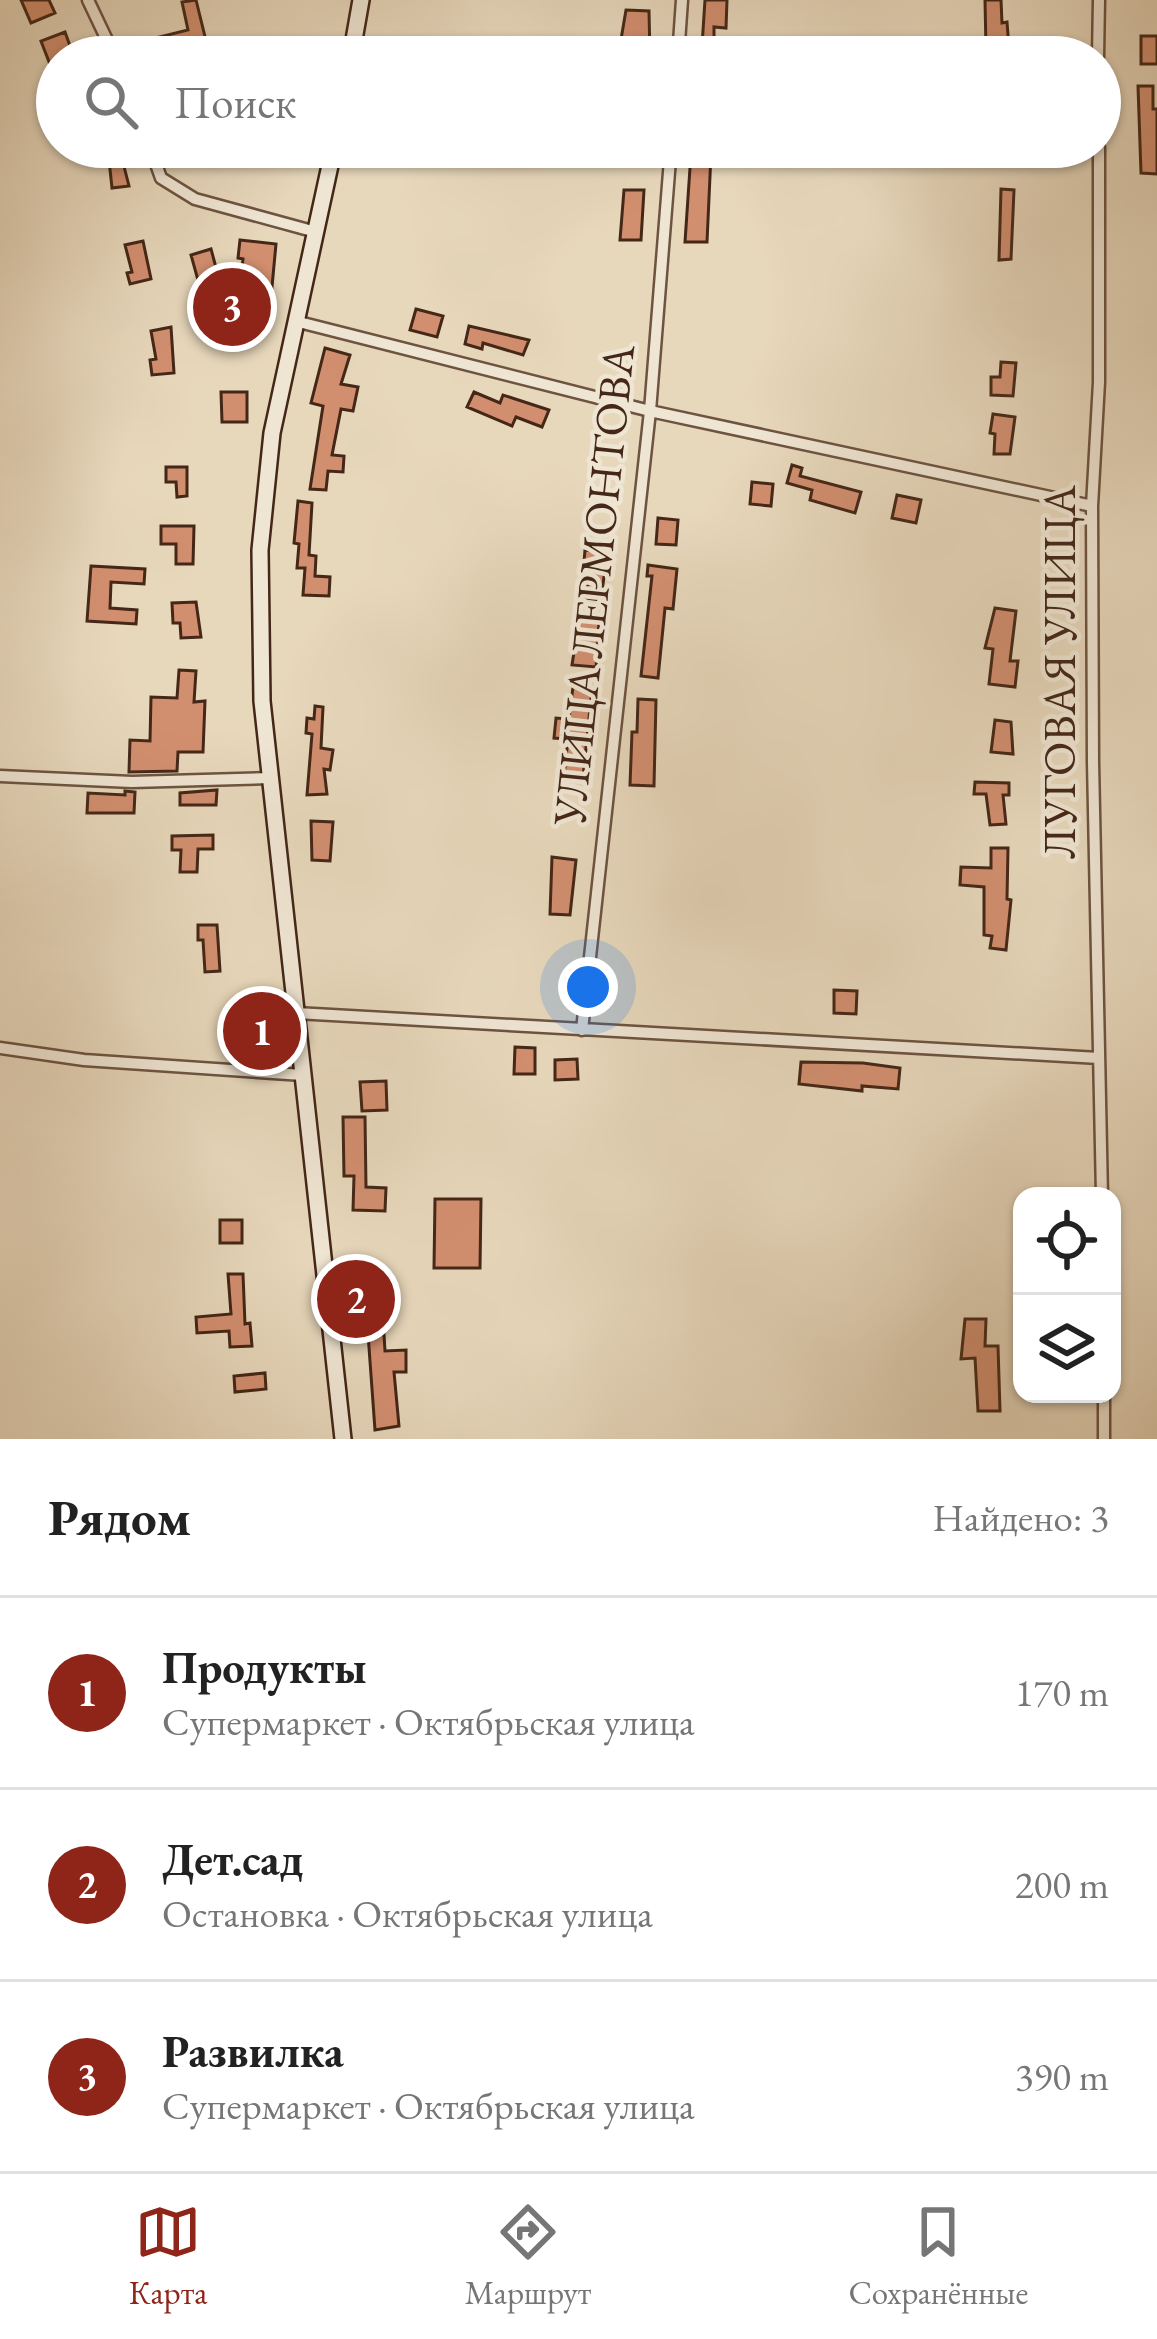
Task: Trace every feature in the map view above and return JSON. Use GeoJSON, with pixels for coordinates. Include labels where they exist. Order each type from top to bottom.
{"type":"FeatureCollection","features":[{"type":"Feature","properties":{"kind":"street"},"geometry":{"type":"LineString","coordinates":[[88,0],[105,36]]}},
{"type":"Feature","properties":{"kind":"street"},"geometry":{"type":"LineString","coordinates":[[355,36],[361,0]]}},
{"type":"Feature","properties":{"kind":"street"},"geometry":{"type":"LineString","coordinates":[[679,36],[682,0]]}},
{"type":"Feature","properties":{"kind":"street"},"geometry":{"type":"LineString","coordinates":[[1098,36],[1099,0]]}},
{"type":"Feature","properties":{"kind":"street"},"geometry":{"type":"LineString","coordinates":[[157,168],[161,178],[195,199],[316,232]]}},
{"type":"Feature","properties":{"kind":"street"},"geometry":{"type":"LineString","coordinates":[[330,168],[272,433],[260,550],[262,701],[343,1439]]}},
{"type":"Feature","properties":{"kind":"street","name":"УЛИЦА ЛЕРМОНТОВА"},"geometry":{"type":"LineString","coordinates":[[582,1030],[650,411],[669,168]]}},
{"type":"Feature","properties":{"kind":"street","name":"ЛУГОВАЯ УЛИЦА"},"geometry":{"type":"LineString","coordinates":[[1099,168],[1100,341],[1092,506],[1102,1187]]}},
{"type":"Feature","properties":{"kind":"street"},"geometry":{"type":"LineString","coordinates":[[295,321],[650,411],[1092,506]]}},
{"type":"Feature","properties":{"kind":"street"},"geometry":{"type":"LineString","coordinates":[[0,776],[132,782],[270,778]]}},
{"type":"Feature","properties":{"kind":"street"},"geometry":{"type":"LineString","coordinates":[[296,1013],[1099,1058]]}},
{"type":"Feature","properties":{"kind":"street"},"geometry":{"type":"LineString","coordinates":[[0,1048],[84,1060],[303,1075]]}},
{"type":"Feature","properties":{"kind":"street"},"geometry":{"type":"LineString","coordinates":[[1104,1403],[1105,1439]]}},
{"type":"Feature","properties":{"kind":"building"},"geometry":{"type":"Polygon","coordinates":[[[21,0],[49,0],[55,13],[31,23],[21,0]]]}},
{"type":"Feature","properties":{"kind":"building"},"geometry":{"type":"Polygon","coordinates":[[[196,0],[205,36],[164,36],[188,30],[182,2],[196,0]]]}},
{"type":"Feature","properties":{"kind":"building"},"geometry":{"type":"Polygon","coordinates":[[[705,0],[727,0],[726,28],[714,27],[714,36],[703,36],[705,0]]]}},
{"type":"Feature","properties":{"kind":"building"},"geometry":{"type":"Polygon","coordinates":[[[985,0],[1001,0],[1008,36],[986,36],[985,0]]]}},
{"type":"Feature","properties":{"kind":"building"},"geometry":{"type":"Polygon","coordinates":[[[626,10],[649,11],[650,36],[622,36],[626,10]]]}},
{"type":"Feature","properties":{"kind":"building"},"geometry":{"type":"Polygon","coordinates":[[[1141,36],[1157,36],[1157,64],[1141,64],[1141,36]]]}},
{"type":"Feature","properties":{"kind":"building"},"geometry":{"type":"Polygon","coordinates":[[[1138,86],[1153,86],[1157,174],[1141,173],[1138,86]]]}},
{"type":"Feature","properties":{"kind":"building"},"geometry":{"type":"Polygon","coordinates":[[[110,168],[124,168],[129,186],[112,188],[110,168]]]}},
{"type":"Feature","properties":{"kind":"building"},"geometry":{"type":"Polygon","coordinates":[[[690,168],[710,168],[707,242],[685,242],[690,168]]]}},
{"type":"Feature","properties":{"kind":"building"},"geometry":{"type":"Polygon","coordinates":[[[1001,189],[1014,190],[1011,259],[999,260],[1001,189]]]}},
{"type":"Feature","properties":{"kind":"building"},"geometry":{"type":"Polygon","coordinates":[[[624,190],[644,190],[641,240],[620,240],[624,190]]]}},
{"type":"Feature","properties":{"kind":"building"},"geometry":{"type":"Polygon","coordinates":[[[240,240],[276,244],[270,308],[238,304],[240,240]]]}},
{"type":"Feature","properties":{"kind":"building"},"geometry":{"type":"Polygon","coordinates":[[[143,241],[151,279],[130,284],[125,245],[143,241]]]}},
{"type":"Feature","properties":{"kind":"building"},"geometry":{"type":"Polygon","coordinates":[[[211,249],[221,286],[201,291],[191,255],[211,249]]]}},
{"type":"Feature","properties":{"kind":"building"},"geometry":{"type":"Polygon","coordinates":[[[416,309],[443,316],[437,337],[410,330],[416,309]]]}},
{"type":"Feature","properties":{"kind":"building"},"geometry":{"type":"Polygon","coordinates":[[[469,326],[529,340],[523,355],[483,343],[482,349],[465,344],[469,326]]]}},
{"type":"Feature","properties":{"kind":"building"},"geometry":{"type":"Polygon","coordinates":[[[171,327],[174,373],[152,375],[150,360],[156,359],[151,331],[171,327]]]}},
{"type":"Feature","properties":{"kind":"building"},"geometry":{"type":"Polygon","coordinates":[[[325,348],[350,355],[341,384],[358,387],[353,411],[341,409],[332,455],[344,456],[343,472],[328,471],[326,490],[310,489],[323,406],[311,403],[325,348]]]}},
{"type":"Feature","properties":{"kind":"building"},"geometry":{"type":"Polygon","coordinates":[[[1001,362],[1016,363],[1013,396],[991,395],[991,377],[1000,377],[1001,362]]]}},
{"type":"Feature","properties":{"kind":"building"},"geometry":{"type":"Polygon","coordinates":[[[221,392],[247,392],[247,422],[222,422],[221,392]]]}},
{"type":"Feature","properties":{"kind":"building"},"geometry":{"type":"Polygon","coordinates":[[[474,392],[500,403],[503,395],[549,410],[542,427],[516,417],[512,426],[467,407],[474,392]]]}},
{"type":"Feature","properties":{"kind":"building"},"geometry":{"type":"Polygon","coordinates":[[[993,414],[1015,417],[1010,454],[994,454],[993,414]]]}},
{"type":"Feature","properties":{"kind":"building"},"geometry":{"type":"Polygon","coordinates":[[[792,465],[802,468],[800,476],[861,492],[855,513],[810,500],[812,490],[787,483],[792,465]]]}},
{"type":"Feature","properties":{"kind":"building"},"geometry":{"type":"Polygon","coordinates":[[[166,467],[187,467],[187,496],[177,497],[176,482],[166,482],[166,467]]]}},
{"type":"Feature","properties":{"kind":"building"},"geometry":{"type":"Polygon","coordinates":[[[752,482],[773,484],[771,506],[750,504],[752,482]]]}},
{"type":"Feature","properties":{"kind":"building"},"geometry":{"type":"Polygon","coordinates":[[[897,495],[921,500],[916,523],[892,518],[897,495]]]}},
{"type":"Feature","properties":{"kind":"building"},"geometry":{"type":"Polygon","coordinates":[[[298,501],[312,503],[309,555],[316,556],[315,576],[330,577],[329,596],[303,595],[305,568],[297,568],[299,544],[294,543],[298,501]]]}},
{"type":"Feature","properties":{"kind":"building"},"geometry":{"type":"Polygon","coordinates":[[[658,518],[678,520],[676,545],[656,544],[658,518]]]}},
{"type":"Feature","properties":{"kind":"building"},"geometry":{"type":"Polygon","coordinates":[[[161,526],[194,526],[193,564],[176,564],[176,544],[161,544],[161,526]]]}},
{"type":"Feature","properties":{"kind":"building"},"geometry":{"type":"Polygon","coordinates":[[[585,550],[607,553],[601,600],[586,598],[591,563],[584,562],[585,550]]]}},
{"type":"Feature","properties":{"kind":"building"},"geometry":{"type":"Polygon","coordinates":[[[648,565],[677,569],[673,609],[665,608],[658,678],[641,676],[652,576],[647,576],[648,565]]]}},
{"type":"Feature","properties":{"kind":"building"},"geometry":{"type":"Polygon","coordinates":[[[91,566],[145,569],[144,584],[111,582],[110,608],[137,610],[136,624],[87,621],[91,566]]]}},
{"type":"Feature","properties":{"kind":"building"},"geometry":{"type":"Polygon","coordinates":[[[196,602],[201,637],[181,638],[180,623],[173,623],[172,603],[196,602]]]}},
{"type":"Feature","properties":{"kind":"building"},"geometry":{"type":"Polygon","coordinates":[[[995,608],[1016,611],[1010,661],[1018,661],[1015,687],[989,684],[993,649],[985,648],[995,608]]]}},
{"type":"Feature","properties":{"kind":"building"},"geometry":{"type":"Polygon","coordinates":[[[579,620],[599,622],[596,667],[572,665],[579,620]]]}},
{"type":"Feature","properties":{"kind":"building"},"geometry":{"type":"Polygon","coordinates":[[[179,670],[196,671],[194,702],[205,701],[203,752],[178,752],[177,771],[129,772],[130,740],[150,741],[151,697],[177,698],[179,670]]]}},
{"type":"Feature","properties":{"kind":"building"},"geometry":{"type":"Polygon","coordinates":[[[573,687],[592,689],[583,777],[564,775],[568,739],[554,738],[556,718],[569,719],[573,687]]]}},
{"type":"Feature","properties":{"kind":"building"},"geometry":{"type":"Polygon","coordinates":[[[638,699],[656,700],[654,786],[630,785],[638,699]]]}},
{"type":"Feature","properties":{"kind":"building"},"geometry":{"type":"Polygon","coordinates":[[[315,706],[323,707],[321,748],[333,750],[330,770],[324,769],[327,794],[307,795],[312,734],[306,733],[307,718],[314,719],[315,706]]]}},
{"type":"Feature","properties":{"kind":"building"},"geometry":{"type":"Polygon","coordinates":[[[995,720],[1011,722],[1013,754],[991,752],[995,720]]]}},
{"type":"Feature","properties":{"kind":"building"},"geometry":{"type":"Polygon","coordinates":[[[975,782],[1009,783],[1009,795],[1003,795],[1006,824],[990,825],[986,794],[974,794],[975,782]]]}},
{"type":"Feature","properties":{"kind":"building"},"geometry":{"type":"Polygon","coordinates":[[[217,790],[216,805],[180,805],[180,793],[217,790]]]}},
{"type":"Feature","properties":{"kind":"building"},"geometry":{"type":"Polygon","coordinates":[[[125,791],[135,792],[134,813],[87,813],[88,793],[125,795],[125,791]]]}},
{"type":"Feature","properties":{"kind":"building"},"geometry":{"type":"Polygon","coordinates":[[[311,821],[333,822],[330,861],[312,860],[311,821]]]}},
{"type":"Feature","properties":{"kind":"building"},"geometry":{"type":"Polygon","coordinates":[[[213,835],[213,849],[198,849],[197,872],[180,872],[181,850],[172,850],[172,836],[213,835]]]}},
{"type":"Feature","properties":{"kind":"building"},"geometry":{"type":"Polygon","coordinates":[[[991,848],[1008,848],[1007,899],[1011,900],[1006,950],[990,948],[992,936],[984,935],[984,887],[960,885],[961,867],[991,868],[991,848]]]}},
{"type":"Feature","properties":{"kind":"building"},"geometry":{"type":"Polygon","coordinates":[[[552,857],[576,860],[570,915],[550,914],[552,857]]]}},
{"type":"Feature","properties":{"kind":"building"},"geometry":{"type":"Polygon","coordinates":[[[198,925],[217,925],[220,971],[205,972],[198,925]]]}},
{"type":"Feature","properties":{"kind":"building"},"geometry":{"type":"Polygon","coordinates":[[[834,990],[857,991],[856,1014],[834,1013],[834,990]]]}},
{"type":"Feature","properties":{"kind":"building"},"geometry":{"type":"Polygon","coordinates":[[[515,1047],[535,1048],[535,1074],[514,1074],[515,1047]]]}},
{"type":"Feature","properties":{"kind":"building"},"geometry":{"type":"Polygon","coordinates":[[[577,1059],[578,1079],[555,1080],[555,1060],[577,1059]]]}},
{"type":"Feature","properties":{"kind":"building"},"geometry":{"type":"Polygon","coordinates":[[[801,1062],[900,1068],[898,1089],[862,1086],[862,1091],[799,1084],[801,1062]]]}},
{"type":"Feature","properties":{"kind":"building"},"geometry":{"type":"Polygon","coordinates":[[[386,1081],[387,1110],[362,1111],[360,1082],[386,1081]]]}},
{"type":"Feature","properties":{"kind":"building"},"geometry":{"type":"Polygon","coordinates":[[[343,1117],[365,1117],[366,1187],[386,1188],[385,1211],[353,1210],[354,1176],[344,1176],[343,1117]]]}},
{"type":"Feature","properties":{"kind":"building"},"geometry":{"type":"Polygon","coordinates":[[[435,1199],[481,1199],[480,1268],[434,1268],[435,1199]]]}},
{"type":"Feature","properties":{"kind":"building"},"geometry":{"type":"Polygon","coordinates":[[[220,1220],[242,1220],[242,1243],[220,1243],[220,1220]]]}},
{"type":"Feature","properties":{"kind":"building"},"geometry":{"type":"Polygon","coordinates":[[[228,1274],[243,1274],[245,1324],[250,1323],[252,1346],[230,1347],[229,1331],[197,1333],[196,1317],[231,1314],[228,1274]]]}},
{"type":"Feature","properties":{"kind":"building"},"geometry":{"type":"Polygon","coordinates":[[[383,1319],[385,1351],[406,1350],[406,1372],[394,1372],[399,1426],[375,1430],[367,1320],[383,1319]]]}},
{"type":"Feature","properties":{"kind":"building"},"geometry":{"type":"Polygon","coordinates":[[[965,1319],[986,1319],[985,1346],[998,1346],[1000,1411],[978,1411],[975,1358],[961,1359],[965,1319]]]}},
{"type":"Feature","properties":{"kind":"building"},"geometry":{"type":"Polygon","coordinates":[[[265,1373],[266,1389],[235,1392],[234,1376],[265,1373]]]}},
{"type":"Feature","properties":{"kind":"place","name":"Развилка"},"geometry":{"type":"Point","coordinates":[232,307]}},
{"type":"Feature","properties":{"kind":"place","name":"Продукты"},"geometry":{"type":"Point","coordinates":[262,1031]}},
{"type":"Feature","properties":{"kind":"place","name":"Дет.сад"},"geometry":{"type":"Point","coordinates":[356,1299]}}]}
